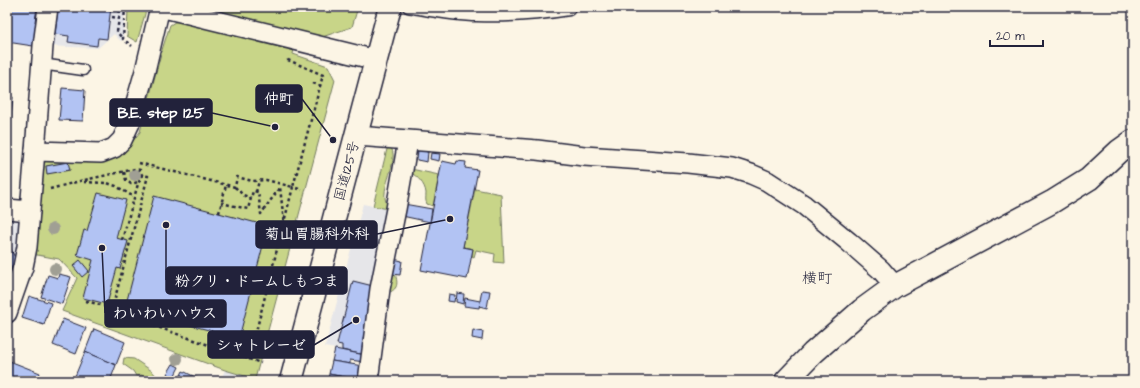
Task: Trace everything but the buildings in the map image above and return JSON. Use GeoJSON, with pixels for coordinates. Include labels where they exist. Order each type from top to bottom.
{"type":"FeatureCollection","features":[{"type":"Feature","properties":{"kind":"main road","name":"国道125号"},"geometry":{"type":"LineString","coordinates":[[291,381],[390,7]]}},
{"type":"Feature","properties":{"kind":"main road"},"geometry":{"type":"LineString","coordinates":[[786,381],[813,353],[862,310],[895,286],[1052,202],[1089,179],[1119,151],[1133,141]]}},
{"type":"Feature","properties":{"kind":"street"},"geometry":{"type":"LineString","coordinates":[[7,313],[23,267],[27,247],[41,64],[48,7]]}},
{"type":"Feature","properties":{"kind":"street"},"geometry":{"type":"LineString","coordinates":[[35,151],[101,153],[114,148],[122,140],[130,123],[160,7],[376,60]]}},
{"type":"Feature","properties":{"kind":"street"},"geometry":{"type":"LineString","coordinates":[[357,136],[537,150],[584,156],[688,163],[739,170],[767,181],[804,205],[881,270],[895,286]]}},
{"type":"Feature","properties":{"kind":"street"},"geometry":{"type":"LineString","coordinates":[[368,381],[380,289],[408,140]]}},
{"type":"Feature","properties":{"kind":"street"},"geometry":{"type":"LineString","coordinates":[[7,209],[30,211]]}},
{"type":"Feature","properties":{"kind":"lane"},"geometry":{"type":"LineString","coordinates":[[408,7],[460,15],[477,16],[541,14],[569,10]]}},
{"type":"Feature","properties":{"kind":"lane"},"geometry":{"type":"LineString","coordinates":[[41,64],[83,70]]}},
{"type":"Feature","properties":{"kind":"path"},"geometry":{"type":"LineString","coordinates":[[123,39],[125,7]]}},
{"type":"Feature","properties":{"kind":"path"},"geometry":{"type":"LineString","coordinates":[[118,11],[125,12]]}},
{"type":"Feature","properties":{"kind":"path"},"geometry":{"type":"LineString","coordinates":[[112,17],[119,18],[117,32],[134,48]]}},
{"type":"Feature","properties":{"kind":"path"},"geometry":{"type":"LineString","coordinates":[[249,359],[293,187],[324,74],[288,60],[289,55]]}},
{"type":"Feature","properties":{"kind":"path"},"geometry":{"type":"LineString","coordinates":[[313,83],[321,86]]}},
{"type":"Feature","properties":{"kind":"path"},"geometry":{"type":"LineString","coordinates":[[139,163],[235,187],[243,195],[251,198]]}},
{"type":"Feature","properties":{"kind":"path"},"geometry":{"type":"LineString","coordinates":[[48,193],[51,189],[80,181],[135,169],[140,170],[142,175]]}},
{"type":"Feature","properties":{"kind":"path"},"geometry":{"type":"LineString","coordinates":[[124,172],[126,180],[131,184],[138,182]]}},
{"type":"Feature","properties":{"kind":"path"},"geometry":{"type":"LineString","coordinates":[[122,240],[138,182],[142,175]]}},
{"type":"Feature","properties":{"kind":"path"},"geometry":{"type":"LineString","coordinates":[[112,309],[148,176],[142,175]]}},
{"type":"Feature","properties":{"kind":"path"},"geometry":{"type":"LineString","coordinates":[[235,187],[237,177],[252,181],[266,180],[302,190]]}},
{"type":"Feature","properties":{"kind":"path"},"geometry":{"type":"LineString","coordinates":[[259,180],[256,192],[258,192],[261,214],[280,187]]}},
{"type":"Feature","properties":{"kind":"path"},"geometry":{"type":"LineString","coordinates":[[80,181],[107,183],[116,186],[134,197]]}},
{"type":"Feature","properties":{"kind":"path"},"geometry":{"type":"LineString","coordinates":[[280,184],[284,226]]}},
{"type":"Feature","properties":{"kind":"path"},"geometry":{"type":"LineString","coordinates":[[219,213],[226,185]]}},
{"type":"Feature","properties":{"kind":"path"},"geometry":{"type":"LineString","coordinates":[[221,203],[248,209],[253,191],[256,192]]}},
{"type":"Feature","properties":{"kind":"path"},"geometry":{"type":"LineString","coordinates":[[86,301],[261,363]]}},
{"type":"Feature","properties":{"kind":"shaded area"},"geometry":{"type":"Polygon","coordinates":[[[48,7],[125,7],[123,39],[121,41],[114,34],[98,48],[43,46],[48,7]]]}},
{"type":"Feature","properties":{"kind":"shaded area"},"geometry":{"type":"Polygon","coordinates":[[[363,204],[388,209],[372,356],[325,347],[363,204]]]}},
{"type":"Feature","properties":{"kind":"shaded area"},"geometry":{"type":"Polygon","coordinates":[[[7,209],[30,211],[7,295],[7,209]]]}},
{"type":"Feature","properties":{"kind":"shaded area"},"geometry":{"type":"Polygon","coordinates":[[[225,370],[261,381],[220,381],[225,370]]]}},
{"type":"Feature","properties":{"kind":"green space"},"geometry":{"type":"Polygon","coordinates":[[[128,7],[147,7],[137,42],[127,36],[128,7]]]}},
{"type":"Feature","properties":{"kind":"green space"},"geometry":{"type":"Polygon","coordinates":[[[194,7],[358,7],[352,27],[322,37],[194,7]]]}},
{"type":"Feature","properties":{"kind":"green space"},"geometry":{"type":"Polygon","coordinates":[[[182,21],[294,49],[293,54],[328,66],[335,80],[255,379],[225,370],[62,311],[77,278],[59,259],[32,254],[42,162],[50,157],[116,156],[126,150],[140,132],[170,25],[175,22],[182,21]]]}},
{"type":"Feature","properties":{"kind":"green space"},"geometry":{"type":"Polygon","coordinates":[[[388,145],[392,149],[393,161],[385,195],[388,209],[373,206],[388,145]]]}},
{"type":"Feature","properties":{"kind":"green space"},"geometry":{"type":"Polygon","coordinates":[[[411,169],[439,175],[433,206],[427,204],[423,184],[410,172],[411,169]]]}},
{"type":"Feature","properties":{"kind":"green space"},"geometry":{"type":"Polygon","coordinates":[[[475,189],[501,194],[504,263],[494,262],[495,254],[476,250],[474,257],[472,256],[473,249],[463,247],[475,189]]]}},
{"type":"Feature","properties":{"kind":"green space"},"geometry":{"type":"Polygon","coordinates":[[[395,273],[397,281],[396,287],[392,291],[385,294],[377,276],[395,273]]]}},
{"type":"Feature","properties":{"kind":"green space"},"geometry":{"type":"Polygon","coordinates":[[[124,358],[134,359],[152,371],[158,378],[170,381],[143,381],[142,375],[136,376],[133,371],[123,364],[124,358]]]}},
{"type":"Feature","properties":{"kind":"place","name":"B.E. step 125"},"geometry":{"type":"Point","coordinates":[275,127]}},
{"type":"Feature","properties":{"kind":"place","name":"仲町"},"geometry":{"type":"Point","coordinates":[333,140]}},
{"type":"Feature","properties":{"kind":"place","name":"菊山胃腸科外科"},"geometry":{"type":"Point","coordinates":[450,219]}},
{"type":"Feature","properties":{"kind":"place","name":"粉クリ・ドームしもつま"},"geometry":{"type":"Point","coordinates":[166,225]}},
{"type":"Feature","properties":{"kind":"place","name":"わいわいハウス"},"geometry":{"type":"Point","coordinates":[102,248]}},
{"type":"Feature","properties":{"kind":"place","name":"シャトレーゼ"},"geometry":{"type":"Point","coordinates":[356,320]}},
{"type":"Feature","properties":{"kind":"district","name":"横町"},"geometry":{"type":"Point","coordinates":[817,278]}}]}
